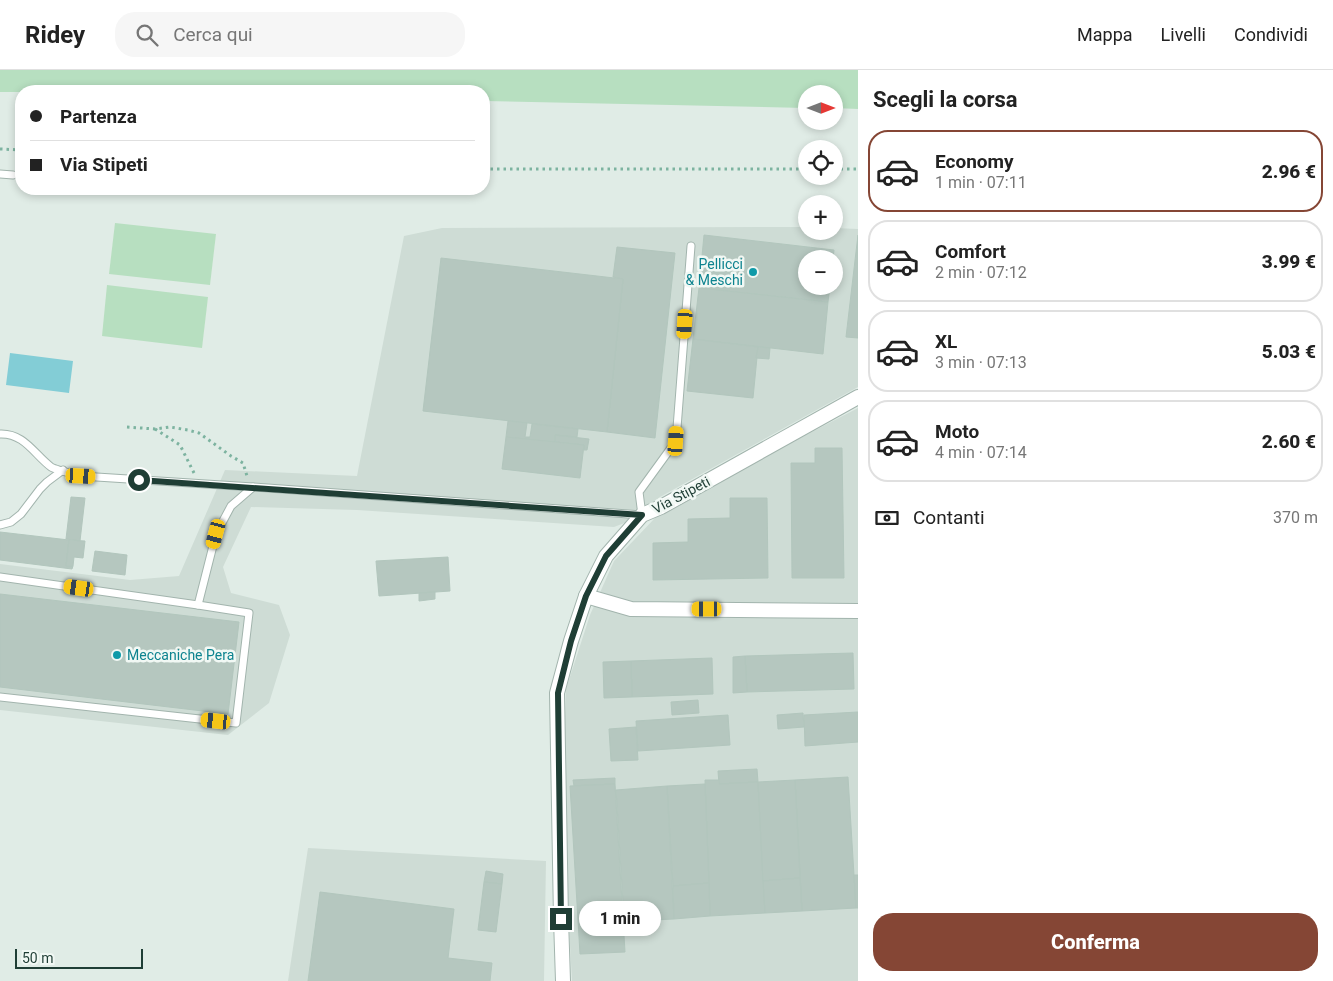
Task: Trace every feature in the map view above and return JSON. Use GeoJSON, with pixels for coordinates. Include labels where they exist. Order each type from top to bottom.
{"type":"FeatureCollection","features":[{"type":"Feature","properties":{"kind":"street","name":"Via Stipeti"},"geometry":{"type":"LineString","coordinates":[[563,981],[558,693],[571,641],[586,596],[606,556],[642,515],[661,507],[858,397]]}},
{"type":"Feature","properties":{"kind":"street"},"geometry":{"type":"LineString","coordinates":[[586,596],[631,608],[858,611]]}},
{"type":"Feature","properties":{"kind":"lane"},"geometry":{"type":"LineString","coordinates":[[0,174],[13,175]]}},
{"type":"Feature","properties":{"kind":"lane"},"geometry":{"type":"LineString","coordinates":[[0,434],[10,434],[18,437],[53,468],[81,476],[642,515],[639,492],[676,441],[691,246]]}},
{"type":"Feature","properties":{"kind":"lane"},"geometry":{"type":"LineString","coordinates":[[0,525],[11,522],[22,514],[40,488],[63,470]]}},
{"type":"Feature","properties":{"kind":"lane"},"geometry":{"type":"LineString","coordinates":[[198,605],[216,534],[231,506],[251,487]]}},
{"type":"Feature","properties":{"kind":"lane"},"geometry":{"type":"LineString","coordinates":[[0,577],[249,613],[236,723],[0,697]]}},
{"type":"Feature","properties":{"kind":"path"},"geometry":{"type":"LineString","coordinates":[[0,149],[15,150]]}},
{"type":"Feature","properties":{"kind":"path"},"geometry":{"type":"LineString","coordinates":[[490,169],[798,169]]}},
{"type":"Feature","properties":{"kind":"path"},"geometry":{"type":"LineString","coordinates":[[843,169],[858,169]]}},
{"type":"Feature","properties":{"kind":"path"},"geometry":{"type":"LineString","coordinates":[[127,427],[170,427],[199,433],[243,463],[251,487]]}},
{"type":"Feature","properties":{"kind":"path"},"geometry":{"type":"LineString","coordinates":[[155,428],[180,445],[197,483]]}},
{"type":"Feature","properties":{"kind":"shaded area"},"geometry":{"type":"Polygon","coordinates":[[[798,227],[798,240],[843,240],[843,228],[858,229],[858,387],[660,497],[627,522],[614,527],[357,510],[251,507],[223,567],[231,593],[279,605],[290,635],[269,703],[228,735],[0,710],[0,564],[130,580],[179,576],[225,470],[357,476],[404,236],[442,228],[798,227]]]}},
{"type":"Feature","properties":{"kind":"shaded area"},"geometry":{"type":"Polygon","coordinates":[[[858,408],[858,981],[572,981],[562,798],[566,689],[590,615],[614,561],[655,518],[713,483],[858,408]]]}},
{"type":"Feature","properties":{"kind":"shaded area"},"geometry":{"type":"Polygon","coordinates":[[[308,848],[546,861],[544,981],[288,981],[308,848]]]}},
{"type":"Feature","properties":{"kind":"green space"},"geometry":{"type":"Polygon","coordinates":[[[0,70],[858,70],[858,109],[843,108],[843,85],[798,85],[798,108],[490,101],[490,85],[15,85],[15,92],[0,92],[0,70]]]}},
{"type":"Feature","properties":{"kind":"green space"},"geometry":{"type":"Polygon","coordinates":[[[115,223],[216,234],[210,285],[109,274],[115,223]]]}},
{"type":"Feature","properties":{"kind":"green space"},"geometry":{"type":"Polygon","coordinates":[[[107,285],[208,297],[202,348],[102,336],[107,285]]]}},
{"type":"Feature","properties":{"kind":"water"},"geometry":{"type":"Polygon","coordinates":[[[10,353],[73,361],[69,393],[6,385],[10,353]]]}},
{"type":"Feature","properties":{"kind":"building","name":"Pellicci & Meschi"},"geometry":{"type":"Polygon","coordinates":[[[704,235],[834,250],[798,250],[798,295],[829,295],[828,302],[699,288],[704,235]]]}},
{"type":"Feature","properties":{"kind":"building"},"geometry":{"type":"Polygon","coordinates":[[[858,235],[858,338],[846,337],[858,235]]]}},
{"type":"Feature","properties":{"kind":"building"},"geometry":{"type":"Polygon","coordinates":[[[617,247],[675,253],[655,438],[607,432],[623,279],[613,277],[617,247]]]}},
{"type":"Feature","properties":{"kind":"building"},"geometry":{"type":"Polygon","coordinates":[[[441,258],[623,279],[607,432],[423,411],[441,258]]]}},
{"type":"Feature","properties":{"kind":"building"},"geometry":{"type":"Polygon","coordinates":[[[699,288],[828,302],[823,354],[693,339],[699,288]]]}},
{"type":"Feature","properties":{"kind":"building"},"geometry":{"type":"Polygon","coordinates":[[[693,339],[758,347],[753,398],[687,391],[693,339]]]}},
{"type":"Feature","properties":{"kind":"building"},"geometry":{"type":"Polygon","coordinates":[[[758,347],[770,348],[769,359],[756,358],[758,347]]]}},
{"type":"Feature","properties":{"kind":"building"},"geometry":{"type":"Polygon","coordinates":[[[508,421],[527,423],[525,437],[530,437],[532,424],[578,429],[577,437],[555,435],[555,442],[506,437],[508,421]]]}},
{"type":"Feature","properties":{"kind":"building"},"geometry":{"type":"Polygon","coordinates":[[[555,435],[589,439],[587,450],[584,450],[584,445],[555,442],[555,435]]]}},
{"type":"Feature","properties":{"kind":"building"},"geometry":{"type":"Polygon","coordinates":[[[506,437],[584,445],[580,478],[502,469],[506,437]]]}},
{"type":"Feature","properties":{"kind":"building"},"geometry":{"type":"Polygon","coordinates":[[[815,448],[842,448],[844,578],[792,578],[791,463],[815,463],[815,448]]]}},
{"type":"Feature","properties":{"kind":"building"},"geometry":{"type":"Polygon","coordinates":[[[71,497],[85,498],[80,541],[66,539],[71,497]]]}},
{"type":"Feature","properties":{"kind":"building"},"geometry":{"type":"Polygon","coordinates":[[[730,498],[767,498],[768,578],[653,580],[653,543],[688,542],[688,519],[730,518],[730,498]]]}},
{"type":"Feature","properties":{"kind":"building"},"geometry":{"type":"Polygon","coordinates":[[[0,532],[69,540],[66,566],[73,566],[72,569],[0,560],[0,532]]]}},
{"type":"Feature","properties":{"kind":"building"},"geometry":{"type":"Polygon","coordinates":[[[69,540],[85,541],[83,558],[74,557],[73,566],[66,566],[69,540]]]}},
{"type":"Feature","properties":{"kind":"building"},"geometry":{"type":"Polygon","coordinates":[[[95,551],[127,555],[125,575],[92,571],[95,551]]]}},
{"type":"Feature","properties":{"kind":"building"},"geometry":{"type":"Polygon","coordinates":[[[448,557],[450,591],[379,596],[376,561],[448,557]]]}},
{"type":"Feature","properties":{"kind":"building"},"geometry":{"type":"Polygon","coordinates":[[[435,592],[435,599],[419,601],[419,593],[435,592]]]}},
{"type":"Feature","properties":{"kind":"building","name":"Meccaniche Pera"},"geometry":{"type":"Polygon","coordinates":[[[0,594],[239,622],[228,714],[0,687],[0,594]]]}},
{"type":"Feature","properties":{"kind":"building"},"geometry":{"type":"Polygon","coordinates":[[[853,653],[854,689],[747,692],[745,656],[853,653]]]}},
{"type":"Feature","properties":{"kind":"building"},"geometry":{"type":"Polygon","coordinates":[[[745,656],[747,692],[733,693],[733,657],[745,656]]]}},
{"type":"Feature","properties":{"kind":"building"},"geometry":{"type":"Polygon","coordinates":[[[712,658],[713,694],[632,697],[631,661],[712,658]]]}},
{"type":"Feature","properties":{"kind":"building"},"geometry":{"type":"Polygon","coordinates":[[[631,661],[632,697],[604,698],[603,662],[631,661]]]}},
{"type":"Feature","properties":{"kind":"building"},"geometry":{"type":"Polygon","coordinates":[[[698,700],[699,713],[672,715],[671,702],[698,700]]]}},
{"type":"Feature","properties":{"kind":"building"},"geometry":{"type":"Polygon","coordinates":[[[858,712],[858,742],[805,746],[804,715],[858,712]]]}},
{"type":"Feature","properties":{"kind":"building"},"geometry":{"type":"Polygon","coordinates":[[[803,713],[804,727],[778,729],[777,715],[803,713]]]}},
{"type":"Feature","properties":{"kind":"building"},"geometry":{"type":"Polygon","coordinates":[[[728,715],[730,745],[638,751],[636,721],[728,715]]]}},
{"type":"Feature","properties":{"kind":"building"},"geometry":{"type":"Polygon","coordinates":[[[636,727],[638,760],[611,761],[609,729],[636,727]]]}},
{"type":"Feature","properties":{"kind":"building"},"geometry":{"type":"Polygon","coordinates":[[[757,769],[758,782],[719,784],[718,771],[757,769]]]}},
{"type":"Feature","properties":{"kind":"building"},"geometry":{"type":"Polygon","coordinates":[[[848,777],[856,908],[802,911],[795,780],[848,777]]]}},
{"type":"Feature","properties":{"kind":"building"},"geometry":{"type":"Polygon","coordinates":[[[615,778],[615,784],[574,786],[573,780],[615,778]]]}},
{"type":"Feature","properties":{"kind":"building"},"geometry":{"type":"Polygon","coordinates":[[[705,780],[719,780],[719,784],[758,782],[765,913],[710,916],[705,780]]]}},
{"type":"Feature","properties":{"kind":"building"},"geometry":{"type":"Polygon","coordinates":[[[795,780],[800,878],[763,881],[758,782],[795,780]]]}},
{"type":"Feature","properties":{"kind":"building"},"geometry":{"type":"Polygon","coordinates":[[[615,784],[625,952],[580,954],[570,786],[615,784]]]}},
{"type":"Feature","properties":{"kind":"building"},"geometry":{"type":"Polygon","coordinates":[[[705,784],[709,883],[673,886],[667,786],[705,784]]]}},
{"type":"Feature","properties":{"kind":"building"},"geometry":{"type":"Polygon","coordinates":[[[667,786],[674,919],[634,921],[634,919],[624,919],[616,790],[667,786]]]}},
{"type":"Feature","properties":{"kind":"building"},"geometry":{"type":"Polygon","coordinates":[[[486,871],[503,874],[502,884],[484,882],[486,871]]]}},
{"type":"Feature","properties":{"kind":"building"},"geometry":{"type":"Polygon","coordinates":[[[854,875],[858,875],[858,908],[856,908],[854,875]]]}},
{"type":"Feature","properties":{"kind":"building"},"geometry":{"type":"Polygon","coordinates":[[[800,878],[802,911],[765,913],[763,881],[800,878]]]}},
{"type":"Feature","properties":{"kind":"building"},"geometry":{"type":"Polygon","coordinates":[[[484,882],[502,884],[496,932],[478,930],[484,882]]]}},
{"type":"Feature","properties":{"kind":"building"},"geometry":{"type":"Polygon","coordinates":[[[709,883],[710,916],[674,919],[673,886],[709,883]]]}},
{"type":"Feature","properties":{"kind":"building"},"geometry":{"type":"Polygon","coordinates":[[[320,892],[454,909],[448,958],[492,963],[490,981],[308,981],[320,892]]]}},
{"type":"Feature","properties":{"kind":"place","name":"Pellicci & Meschi"},"geometry":{"type":"Point","coordinates":[753,272]}},
{"type":"Feature","properties":{"kind":"place","name":"Meccaniche Pera"},"geometry":{"type":"Point","coordinates":[117,655]}},
{"type":"Feature","properties":{"kind":"route"},"geometry":{"type":"LineString","coordinates":[[139,480],[642,515],[606,556],[586,596],[571,641],[558,693],[561,919]]}}]}
